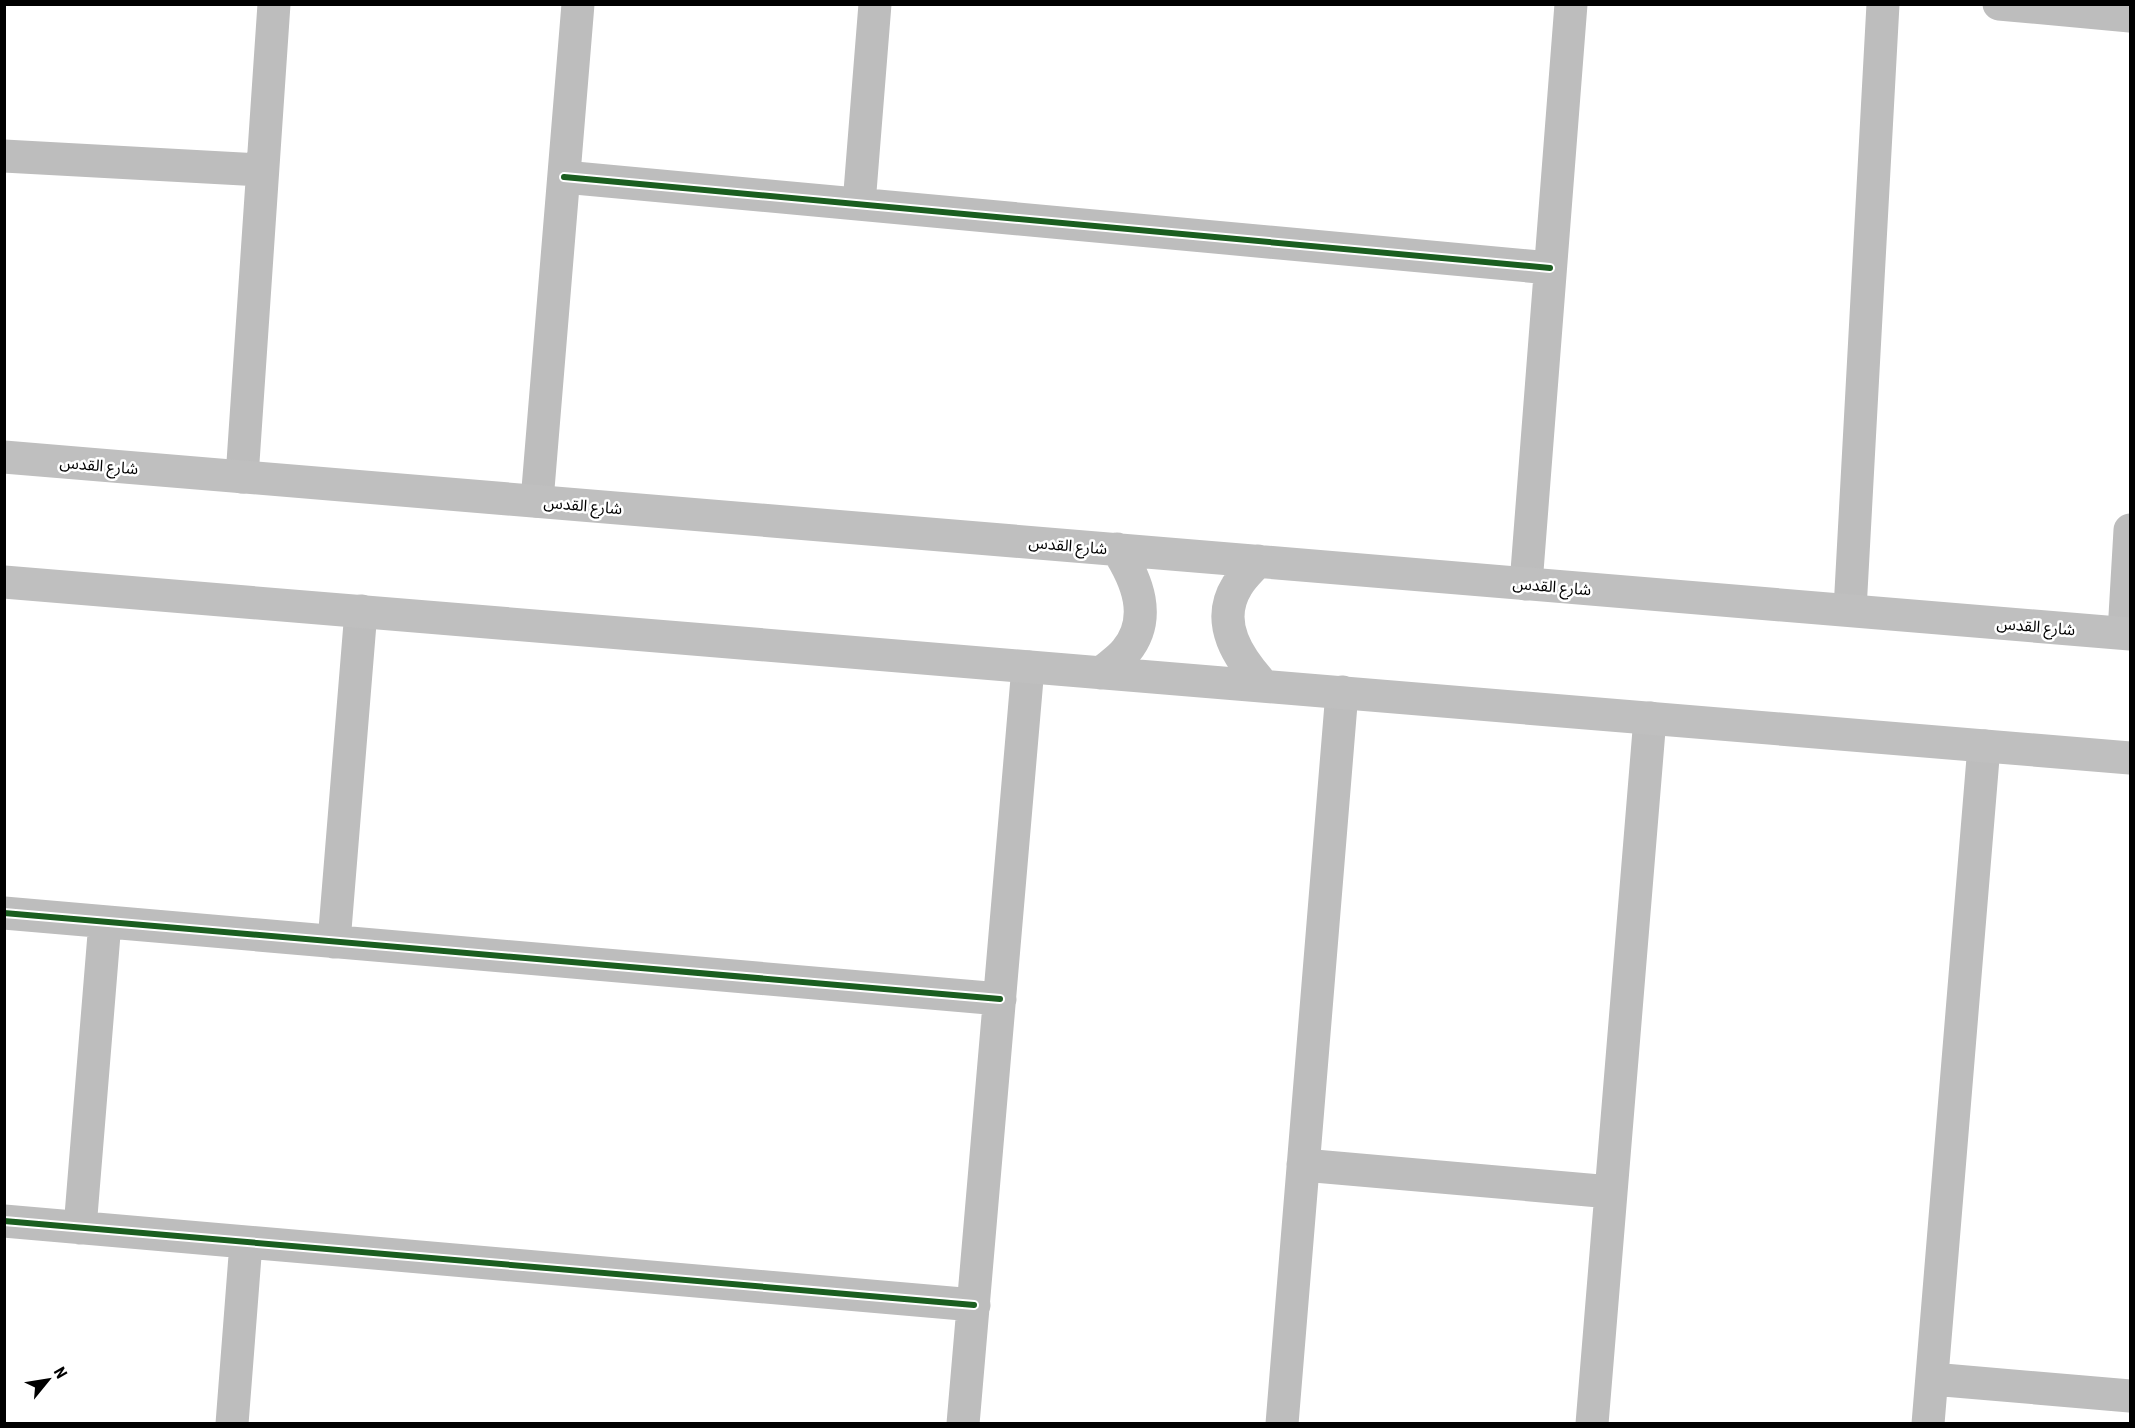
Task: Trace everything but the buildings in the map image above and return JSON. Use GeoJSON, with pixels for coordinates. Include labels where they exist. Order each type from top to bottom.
{"type":"FeatureCollection","features":[{"type":"Feature","properties":{"kind":"main road","name":"شارع القدس"},"geometry":{"type":"LineString","coordinates":[[4,457],[2127,634]]}},
{"type":"Feature","properties":{"kind":"main road"},"geometry":{"type":"LineString","coordinates":[[1101,673],[1126,651],[1138,629],[1141,611],[1132,573],[1117,549]]}},
{"type":"Feature","properties":{"kind":"main road"},"geometry":{"type":"LineString","coordinates":[[1258,561],[1236,587],[1229,610],[1229,628],[1233,645],[1244,664],[1264,686]]}},
{"type":"Feature","properties":{"kind":"main road"},"geometry":{"type":"LineString","coordinates":[[4,582],[2130,758]]}},
{"type":"Feature","properties":{"kind":"street"},"geometry":{"type":"LineString","coordinates":[[242,477],[273,4]]}},
{"type":"Feature","properties":{"kind":"street"},"geometry":{"type":"LineString","coordinates":[[537,501],[578,4]]}},
{"type":"Feature","properties":{"kind":"street"},"geometry":{"type":"LineString","coordinates":[[859,204],[875,4]]}},
{"type":"Feature","properties":{"kind":"street"},"geometry":{"type":"LineString","coordinates":[[1526,584],[1570,4]]}},
{"type":"Feature","properties":{"kind":"street"},"geometry":{"type":"LineString","coordinates":[[1850,610],[1883,4]]}},
{"type":"Feature","properties":{"kind":"street"},"geometry":{"type":"LineString","coordinates":[[2000,4],[2130,16]]}},
{"type":"Feature","properties":{"kind":"street"},"geometry":{"type":"LineString","coordinates":[[4,156],[262,170]]}},
{"type":"Feature","properties":{"kind":"street"},"geometry":{"type":"LineString","coordinates":[[564,177],[1550,268]]}},
{"type":"Feature","properties":{"kind":"street"},"geometry":{"type":"LineString","coordinates":[[2127,634],[2130,530]]}},
{"type":"Feature","properties":{"kind":"street"},"geometry":{"type":"LineString","coordinates":[[334,942],[361,611]]}},
{"type":"Feature","properties":{"kind":"street"},"geometry":{"type":"LineString","coordinates":[[963,1424],[1028,667]]}},
{"type":"Feature","properties":{"kind":"street"},"geometry":{"type":"LineString","coordinates":[[1282,1424],[1342,692]]}},
{"type":"Feature","properties":{"kind":"street"},"geometry":{"type":"LineString","coordinates":[[1592,1424],[1650,718]]}},
{"type":"Feature","properties":{"kind":"street"},"geometry":{"type":"LineString","coordinates":[[1928,1424],[1984,746]]}},
{"type":"Feature","properties":{"kind":"street"},"geometry":{"type":"LineString","coordinates":[[4,913],[1000,999]]}},
{"type":"Feature","properties":{"kind":"street"},"geometry":{"type":"LineString","coordinates":[[80,1228],[105,922]]}},
{"type":"Feature","properties":{"kind":"street"},"geometry":{"type":"LineString","coordinates":[[1303,1165],[1611,1192]]}},
{"type":"Feature","properties":{"kind":"street"},"geometry":{"type":"LineString","coordinates":[[4,1221],[974,1305]]}},
{"type":"Feature","properties":{"kind":"street"},"geometry":{"type":"LineString","coordinates":[[232,1424],[246,1243]]}},
{"type":"Feature","properties":{"kind":"street"},"geometry":{"type":"LineString","coordinates":[[1932,1379],[2130,1396]]}},
{"type":"Feature","properties":{"kind":"cycle path"},"geometry":{"type":"LineString","coordinates":[[564,177],[1550,268]]}},
{"type":"Feature","properties":{"kind":"cycle path"},"geometry":{"type":"LineString","coordinates":[[4,913],[1000,999]]}},
{"type":"Feature","properties":{"kind":"cycle path"},"geometry":{"type":"LineString","coordinates":[[4,1221],[974,1305]]}}]}
